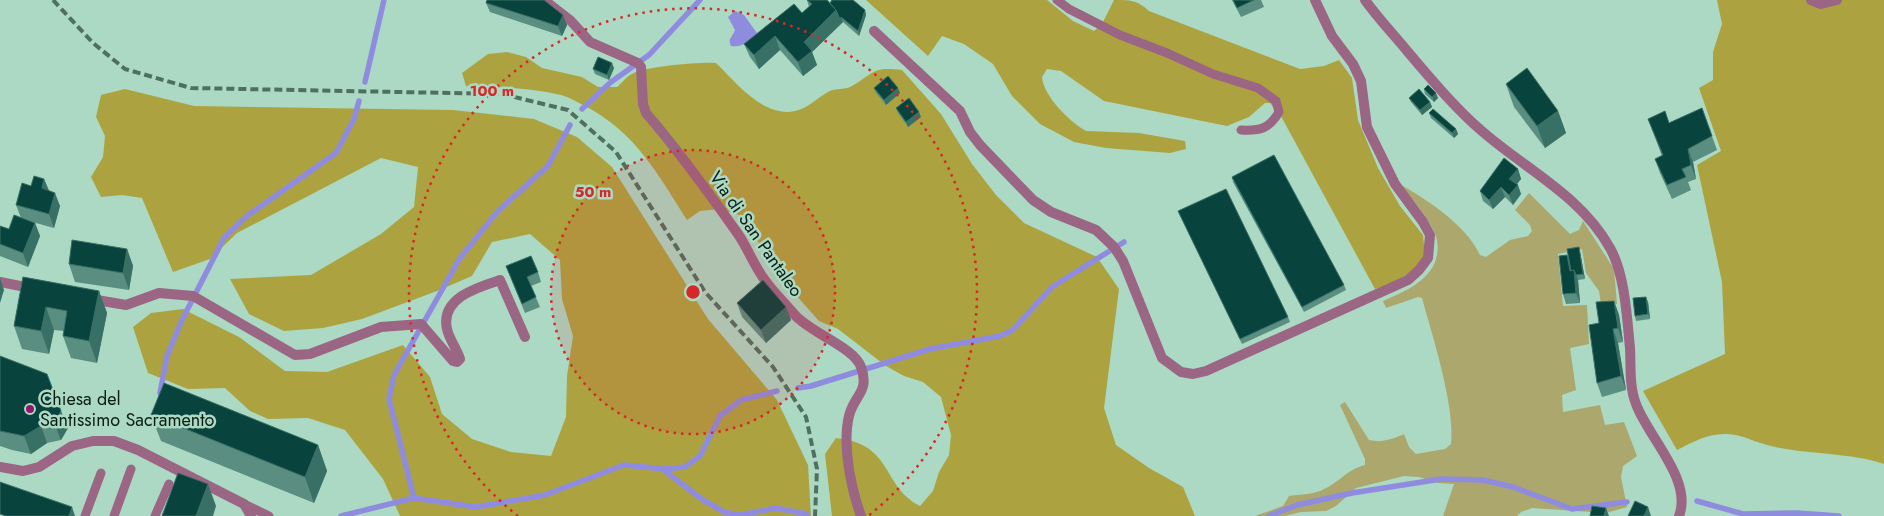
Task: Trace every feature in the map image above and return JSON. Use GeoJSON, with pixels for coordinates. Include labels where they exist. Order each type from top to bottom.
{"type":"FeatureCollection","features":[{"type":"Feature","properties":{"kind":"street","name":"Via di San Pantaleo"},"geometry":{"type":"LineString","coordinates":[[544,0],[571,21],[590,42],[638,63],[642,68],[643,104],[646,113],[739,236],[763,277],[796,317],[815,333],[848,351],[860,364],[865,383],[849,414],[848,425],[850,478],[861,516]]}},
{"type":"Feature","properties":{"kind":"street"},"geometry":{"type":"LineString","coordinates":[[874,31],[960,110],[970,132],[980,146],[1033,200],[1051,212],[1096,230],[1114,247],[1124,262],[1162,358],[1181,372],[1193,374],[1206,371],[1408,280],[1428,258],[1430,236],[1423,222],[1395,184],[1367,127],[1361,81],[1353,64],[1332,36],[1315,0]]}},
{"type":"Feature","properties":{"kind":"street"},"geometry":{"type":"LineString","coordinates":[[1365,0],[1455,106],[1488,136],[1576,204],[1591,220],[1611,249],[1620,272],[1630,347],[1631,381],[1636,403],[1676,475],[1683,504],[1678,516]]}},
{"type":"Feature","properties":{"kind":"street"},"geometry":{"type":"LineString","coordinates":[[1811,0],[1822,4],[1837,0]]}},
{"type":"Feature","properties":{"kind":"street"},"geometry":{"type":"LineString","coordinates":[[80,297],[126,305],[159,293],[193,296],[295,355],[310,354],[381,327],[421,324],[457,362],[460,359],[447,329],[451,307],[471,289],[500,280],[525,337]]}},
{"type":"Feature","properties":{"kind":"street"},"geometry":{"type":"LineString","coordinates":[[0,282],[43,291]]}},
{"type":"Feature","properties":{"kind":"street"},"geometry":{"type":"LineString","coordinates":[[0,467],[23,471],[39,467],[72,446],[93,441],[114,441],[138,450],[244,504],[251,516]]}},
{"type":"Feature","properties":{"kind":"lane"},"geometry":{"type":"LineString","coordinates":[[1057,0],[1098,25],[1213,74],[1258,88],[1276,101],[1279,112],[1274,120],[1259,131],[1241,130]]}},
{"type":"Feature","properties":{"kind":"lane"},"geometry":{"type":"LineString","coordinates":[[114,516],[132,469]]}},
{"type":"Feature","properties":{"kind":"lane"},"geometry":{"type":"LineString","coordinates":[[85,516],[100,473]]}},
{"type":"Feature","properties":{"kind":"lane"},"geometry":{"type":"LineString","coordinates":[[156,516],[170,484]]}},
{"type":"Feature","properties":{"kind":"lane"},"geometry":{"type":"LineString","coordinates":[[244,504],[269,516]]}},
{"type":"Feature","properties":{"kind":"shaded area"},"geometry":{"type":"Polygon","coordinates":[[[866,0],[1047,0],[1073,21],[1094,31],[1102,24],[1114,0],[1129,1],[1141,5],[1149,11],[1300,69],[1324,66],[1339,60],[1352,78],[1358,120],[1378,168],[1400,206],[1423,235],[1425,253],[1416,269],[1390,285],[1375,289],[1282,118],[1270,103],[1265,103],[1249,117],[1227,126],[1104,101],[1061,71],[1047,69],[1042,77],[1052,100],[1065,115],[1086,131],[1139,133],[1185,141],[1186,149],[1170,153],[1106,148],[1074,142],[1040,124],[1012,96],[993,64],[964,44],[942,36],[928,56],[866,0]]]}},
{"type":"Feature","properties":{"kind":"shaded area"},"geometry":{"type":"Polygon","coordinates":[[[1717,0],[1884,0],[1884,464],[1856,457],[1785,449],[1765,445],[1738,435],[1727,434],[1707,437],[1677,450],[1643,391],[1725,354],[1722,282],[1697,165],[1721,151],[1699,88],[1713,80],[1713,52],[1722,24],[1717,0]]]}},
{"type":"Feature","properties":{"kind":"shaded area"},"geometry":{"type":"Polygon","coordinates":[[[735,11],[744,15],[757,33],[746,43],[739,46],[731,46],[730,39],[735,30],[728,17],[735,11]]]}},
{"type":"Feature","properties":{"kind":"shaded area"},"geometry":{"type":"Polygon","coordinates":[[[507,52],[526,57],[542,68],[582,77],[598,87],[617,87],[630,75],[639,71],[686,64],[716,63],[751,97],[761,104],[783,112],[804,108],[824,94],[836,89],[850,87],[878,70],[902,70],[941,114],[972,164],[996,195],[1024,223],[1097,257],[1119,289],[1104,408],[1116,445],[1149,468],[1183,487],[1195,516],[832,516],[825,454],[836,438],[855,442],[868,448],[878,457],[899,488],[908,498],[920,506],[933,491],[939,472],[949,455],[951,435],[941,397],[923,382],[904,376],[886,366],[838,329],[819,321],[795,294],[739,215],[720,209],[700,211],[687,220],[644,155],[632,141],[603,116],[561,95],[526,89],[466,86],[462,73],[488,54],[507,52]]]}},
{"type":"Feature","properties":{"kind":"shaded area"},"geometry":{"type":"Polygon","coordinates":[[[125,89],[194,106],[453,110],[534,119],[577,137],[612,167],[708,319],[777,400],[808,465],[811,516],[400,516],[383,479],[345,430],[308,418],[268,419],[250,411],[225,388],[188,389],[148,373],[133,327],[151,313],[183,309],[239,337],[285,371],[327,372],[403,345],[430,377],[442,414],[472,439],[511,452],[551,456],[566,417],[567,376],[573,336],[562,299],[560,260],[530,234],[492,242],[472,276],[362,319],[323,328],[284,331],[249,314],[230,279],[311,275],[381,234],[414,207],[418,167],[381,158],[237,233],[210,259],[173,272],[142,198],[122,195],[101,197],[91,177],[103,157],[105,136],[96,117],[101,95],[125,89]]]}},
{"type":"Feature","properties":{"kind":"shaded area"},"geometry":{"type":"Polygon","coordinates":[[[1401,185],[1446,215],[1466,234],[1480,255],[1486,257],[1510,240],[1528,236],[1532,231],[1530,225],[1515,210],[1529,193],[1570,234],[1579,230],[1583,221],[1614,269],[1617,304],[1601,304],[1599,291],[1586,273],[1582,249],[1558,254],[1563,306],[1587,305],[1589,344],[1570,348],[1576,390],[1562,395],[1563,412],[1600,405],[1605,425],[1624,422],[1637,456],[1623,466],[1621,477],[1627,507],[1606,513],[1532,508],[1521,512],[1517,516],[1443,516],[1454,484],[1438,483],[1419,477],[1404,476],[1356,488],[1336,506],[1326,511],[1301,512],[1285,516],[1255,516],[1283,506],[1289,496],[1320,491],[1358,467],[1365,465],[1365,459],[1340,405],[1345,402],[1369,440],[1387,440],[1404,434],[1409,447],[1416,454],[1445,449],[1451,444],[1450,410],[1437,351],[1422,298],[1418,297],[1386,308],[1383,301],[1403,292],[1422,280],[1435,263],[1437,252],[1437,240],[1432,226],[1401,185]]]}},
{"type":"Feature","properties":{"kind":"building"},"geometry":{"type":"Polygon","coordinates":[[[487,0],[544,0],[563,15],[558,26],[486,3],[487,0]]]}},
{"type":"Feature","properties":{"kind":"building"},"geometry":{"type":"Polygon","coordinates":[[[807,0],[827,0],[836,10],[804,42],[812,51],[798,62],[775,36],[754,55],[744,44],[794,4],[802,13],[812,4],[807,0]]]}},
{"type":"Feature","properties":{"kind":"building"},"geometry":{"type":"Polygon","coordinates":[[[832,0],[853,0],[865,10],[858,31],[841,17],[840,19],[830,3],[832,0]]]}},
{"type":"Feature","properties":{"kind":"building"},"geometry":{"type":"Polygon","coordinates":[[[1233,0],[1254,0],[1237,8],[1233,0]]]}},
{"type":"Feature","properties":{"kind":"building"},"geometry":{"type":"Polygon","coordinates":[[[598,57],[612,63],[607,75],[593,69],[598,57]]]}},
{"type":"Feature","properties":{"kind":"building"},"geometry":{"type":"Polygon","coordinates":[[[1527,68],[1558,111],[1537,126],[1506,84],[1527,68]]]}},
{"type":"Feature","properties":{"kind":"building"},"geometry":{"type":"Polygon","coordinates":[[[888,76],[898,88],[884,100],[874,88],[888,76]]]}},
{"type":"Feature","properties":{"kind":"building"},"geometry":{"type":"Polygon","coordinates":[[[1428,85],[1436,93],[1432,97],[1424,89],[1428,85]]]}},
{"type":"Feature","properties":{"kind":"building"},"geometry":{"type":"Polygon","coordinates":[[[1419,89],[1430,102],[1420,110],[1409,98],[1419,89]]]}},
{"type":"Feature","properties":{"kind":"building"},"geometry":{"type":"Polygon","coordinates":[[[909,98],[919,112],[906,122],[896,108],[909,98]]]}},
{"type":"Feature","properties":{"kind":"building"},"geometry":{"type":"Polygon","coordinates":[[[1702,108],[1712,136],[1688,149],[1691,165],[1682,169],[1686,177],[1667,185],[1655,159],[1663,155],[1648,119],[1665,111],[1669,123],[1702,108]]]}},
{"type":"Feature","properties":{"kind":"building"},"geometry":{"type":"Polygon","coordinates":[[[1433,109],[1456,129],[1452,133],[1429,113],[1433,109]]]}},
{"type":"Feature","properties":{"kind":"building"},"geometry":{"type":"Polygon","coordinates":[[[1274,155],[1344,285],[1302,307],[1232,177],[1274,155]]]}},
{"type":"Feature","properties":{"kind":"building"},"geometry":{"type":"Polygon","coordinates":[[[1504,158],[1518,169],[1509,179],[1518,185],[1509,195],[1501,187],[1489,200],[1480,191],[1504,158]]]}},
{"type":"Feature","properties":{"kind":"building"},"geometry":{"type":"Polygon","coordinates":[[[34,176],[44,179],[42,188],[55,193],[49,214],[16,205],[22,183],[31,186],[34,176]]]}},
{"type":"Feature","properties":{"kind":"building"},"geometry":{"type":"Polygon","coordinates":[[[1226,189],[1288,317],[1240,339],[1178,211],[1226,189]]]}},
{"type":"Feature","properties":{"kind":"building"},"geometry":{"type":"Polygon","coordinates":[[[14,215],[35,223],[23,253],[0,244],[0,226],[9,229],[14,215]]]}},
{"type":"Feature","properties":{"kind":"building"},"geometry":{"type":"Polygon","coordinates":[[[72,240],[127,249],[123,273],[69,264],[72,240]]]}},
{"type":"Feature","properties":{"kind":"building"},"geometry":{"type":"Polygon","coordinates":[[[1579,247],[1583,274],[1576,275],[1574,270],[1571,271],[1567,249],[1579,247]]]}},
{"type":"Feature","properties":{"kind":"building"},"geometry":{"type":"Polygon","coordinates":[[[1567,255],[1570,271],[1574,270],[1576,293],[1563,294],[1559,256],[1567,255]]]}},
{"type":"Feature","properties":{"kind":"building"},"geometry":{"type":"Polygon","coordinates":[[[531,256],[538,272],[527,277],[536,297],[522,304],[506,266],[531,256]]]}},
{"type":"Feature","properties":{"kind":"building"},"geometry":{"type":"Polygon","coordinates":[[[23,277],[99,291],[89,341],[63,336],[67,311],[46,307],[41,331],[14,326],[23,277]]]}},
{"type":"Feature","properties":{"kind":"building"},"geometry":{"type":"Polygon","coordinates":[[[763,280],[786,307],[761,330],[737,303],[763,280]]]}},
{"type":"Feature","properties":{"kind":"building"},"geometry":{"type":"Polygon","coordinates":[[[1646,297],[1648,314],[1635,316],[1633,298],[1646,297]]]}},
{"type":"Feature","properties":{"kind":"building"},"geometry":{"type":"Polygon","coordinates":[[[1614,301],[1618,328],[1613,329],[1621,376],[1597,383],[1589,325],[1599,323],[1596,302],[1614,301]]]}},
{"type":"Feature","properties":{"kind":"building","name":"Chiesa del Santissimo Sacramento"},"geometry":{"type":"Polygon","coordinates":[[[0,356],[47,374],[61,411],[54,423],[41,426],[24,436],[0,431],[0,356]]]}},
{"type":"Feature","properties":{"kind":"building"},"geometry":{"type":"Polygon","coordinates":[[[164,383],[318,445],[305,477],[151,415],[164,383]]]}},
{"type":"Feature","properties":{"kind":"building"},"geometry":{"type":"Polygon","coordinates":[[[178,473],[208,484],[196,516],[162,516],[178,473]]]}},
{"type":"Feature","properties":{"kind":"building"},"geometry":{"type":"Polygon","coordinates":[[[0,482],[72,507],[69,516],[6,516],[0,514],[0,482]]]}},
{"type":"Feature","properties":{"kind":"building"},"geometry":{"type":"Polygon","coordinates":[[[1635,501],[1648,507],[1644,516],[1628,516],[1635,501]]]}},
{"type":"Feature","properties":{"kind":"building"},"geometry":{"type":"Polygon","coordinates":[[[1592,506],[1606,508],[1604,516],[1590,516],[1592,506]]]}},
{"type":"Feature","properties":{"kind":"waterway"},"geometry":{"type":"LineString","coordinates":[[365,82],[384,0]]}},
{"type":"Feature","properties":{"kind":"waterway"},"geometry":{"type":"LineString","coordinates":[[582,109],[611,82],[649,55],[700,0]]}},
{"type":"Feature","properties":{"kind":"waterway"},"geometry":{"type":"LineString","coordinates":[[160,393],[167,356],[182,320],[224,238],[247,216],[336,153],[354,119],[359,101]]}},
{"type":"Feature","properties":{"kind":"waterway"},"geometry":{"type":"LineString","coordinates":[[414,498],[389,399],[394,375],[460,258],[498,211],[548,166],[570,125]]}},
{"type":"Feature","properties":{"kind":"waterway"},"geometry":{"type":"LineString","coordinates":[[798,388],[811,386],[930,349],[1000,336],[1013,330],[1052,287],[1124,242]]}},
{"type":"Feature","properties":{"kind":"waterway"},"geometry":{"type":"LineString","coordinates":[[341,516],[414,498],[476,507],[545,495],[624,465],[665,469],[685,467],[700,456],[720,416],[741,400],[777,391]]}},
{"type":"Feature","properties":{"kind":"waterway"},"geometry":{"type":"LineString","coordinates":[[661,468],[703,500],[724,512],[740,515],[776,508],[807,514]]}},
{"type":"Feature","properties":{"kind":"waterway"},"geometry":{"type":"LineString","coordinates":[[1269,516],[1297,505],[1352,493],[1441,479],[1483,480],[1513,487],[1572,509],[1627,502]]}},
{"type":"Feature","properties":{"kind":"waterway"},"geometry":{"type":"LineString","coordinates":[[1697,501],[1743,514],[1797,513],[1839,516]]}},
{"type":"Feature","properties":{"kind":"railway"},"geometry":{"type":"LineString","coordinates":[[53,0],[93,43],[125,69],[191,88],[502,94],[568,110],[616,152],[705,292],[773,367],[806,417],[817,469],[815,516]]}},
{"type":"Feature","properties":{"kind":"place","name":"Chiesa del Santissimo Sacramento"},"geometry":{"type":"Point","coordinates":[30,409]}}]}
